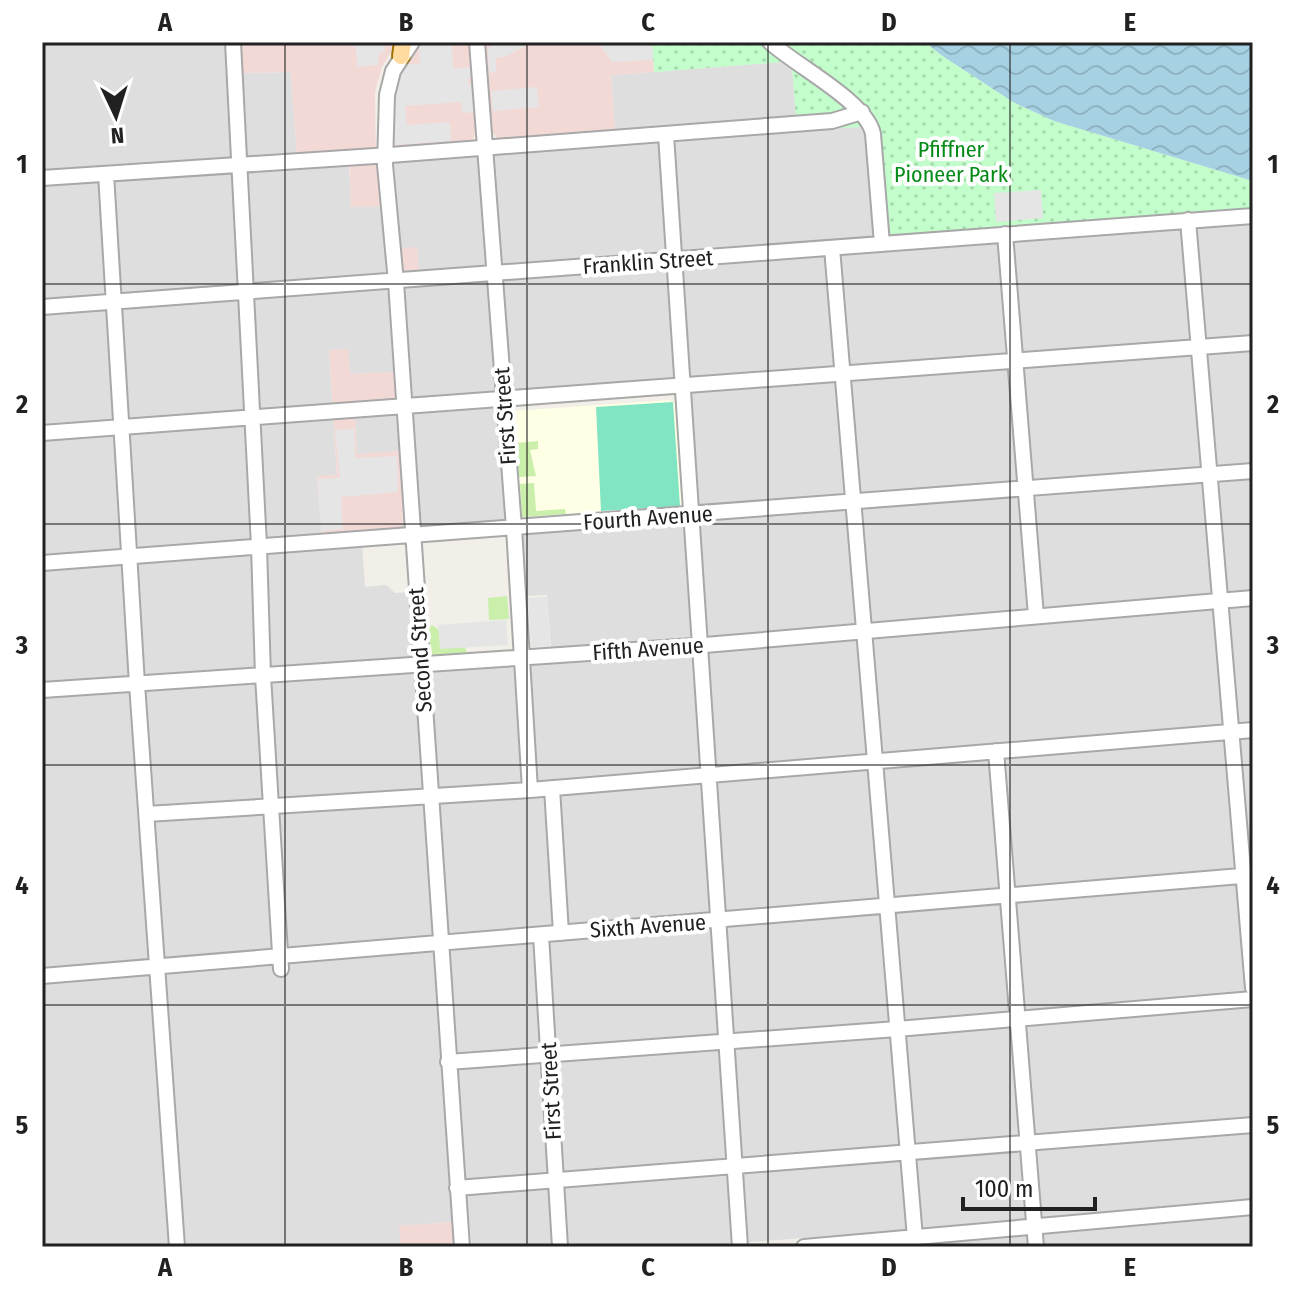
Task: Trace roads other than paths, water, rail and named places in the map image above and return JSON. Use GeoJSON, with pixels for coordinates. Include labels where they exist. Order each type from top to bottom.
{"type":"FeatureCollection","features":[{"type":"Feature","properties":{"kind":"street"},"geometry":{"type":"LineString","coordinates":[[233,42],[280,962]]}},
{"type":"Feature","properties":{"kind":"street","name":"Second Street"},"geometry":{"type":"LineString","coordinates":[[412,42],[402,49],[390,78],[385,165],[396,282],[462,1247]]}},
{"type":"Feature","properties":{"kind":"street","name":"First Street"},"geometry":{"type":"LineString","coordinates":[[477,42],[514,528],[530,790]]}},
{"type":"Feature","properties":{"kind":"street"},"geometry":{"type":"LineString","coordinates":[[770,42],[868,119],[873,134],[882,244]]}},
{"type":"Feature","properties":{"kind":"street"},"geometry":{"type":"LineString","coordinates":[[42,178],[666,135],[832,121],[862,112]]}},
{"type":"Feature","properties":{"kind":"street"},"geometry":{"type":"LineString","coordinates":[[666,135],[740,1247]]}},
{"type":"Feature","properties":{"kind":"street"},"geometry":{"type":"LineString","coordinates":[[106,174],[137,684],[177,1247]]}},
{"type":"Feature","properties":{"kind":"street","name":"Franklin Street"},"geometry":{"type":"LineString","coordinates":[[42,307],[1253,216]]}},
{"type":"Feature","properties":{"kind":"street"},"geometry":{"type":"LineString","coordinates":[[1188,220],[1231,731],[1248,875],[1253,988]]}},
{"type":"Feature","properties":{"kind":"street"},"geometry":{"type":"LineString","coordinates":[[1005,234],[1036,616]]}},
{"type":"Feature","properties":{"kind":"street"},"geometry":{"type":"LineString","coordinates":[[832,248],[915,1238]]}},
{"type":"Feature","properties":{"kind":"street"},"geometry":{"type":"LineString","coordinates":[[42,433],[1253,343]]}},
{"type":"Feature","properties":{"kind":"street","name":"Fourth Avenue"},"geometry":{"type":"LineString","coordinates":[[42,563],[1253,471]]}},
{"type":"Feature","properties":{"kind":"street","name":"Fifth Avenue"},"geometry":{"type":"LineString","coordinates":[[42,690],[700,645],[1253,598]]}},
{"type":"Feature","properties":{"kind":"street"},"geometry":{"type":"LineString","coordinates":[[147,814],[530,790],[1253,730]]}},
{"type":"Feature","properties":{"kind":"street"},"geometry":{"type":"LineString","coordinates":[[996,751],[1036,1247]]}},
{"type":"Feature","properties":{"kind":"street"},"geometry":{"type":"LineString","coordinates":[[552,788],[561,933]]}},
{"type":"Feature","properties":{"kind":"street","name":"Sixth Avenue"},"geometry":{"type":"LineString","coordinates":[[42,976],[280,962],[561,933],[1248,875]]}},
{"type":"Feature","properties":{"kind":"street","name":"First Street"},"geometry":{"type":"LineString","coordinates":[[541,935],[560,1247]]}},
{"type":"Feature","properties":{"kind":"street"},"geometry":{"type":"LineString","coordinates":[[448,1062],[1253,999]]}},
{"type":"Feature","properties":{"kind":"street"},"geometry":{"type":"LineString","coordinates":[[457,1188],[1253,1125]]}},
{"type":"Feature","properties":{"kind":"street"},"geometry":{"type":"LineString","coordinates":[[804,1247],[1253,1207]]}},
{"type":"Feature","properties":{"kind":"water"},"geometry":{"type":"Polygon","coordinates":[[[925,42],[1253,42],[1253,181],[1054,121],[1013,102],[925,42]]]}},
{"type":"Feature","properties":{"kind":"park label","name":"Pfiffner Pioneer Park"},"geometry":{"type":"Point","coordinates":[951,162]}}]}
